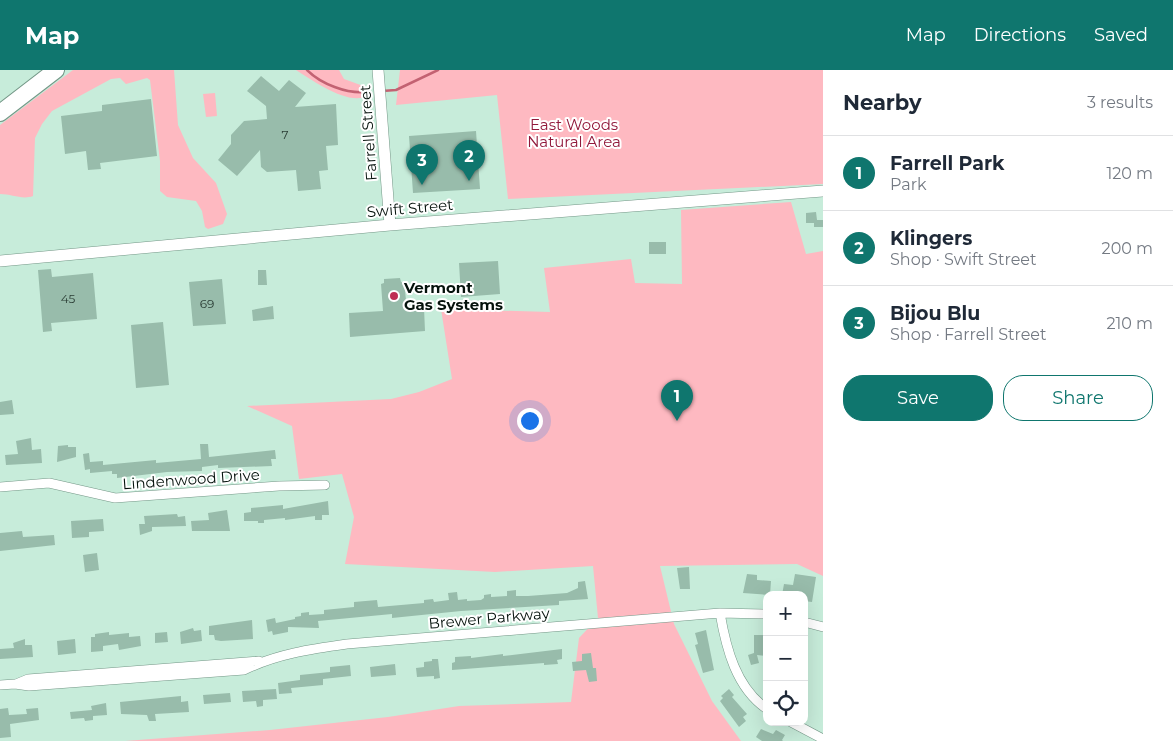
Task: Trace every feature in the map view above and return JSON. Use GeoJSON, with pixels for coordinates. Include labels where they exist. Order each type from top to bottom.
{"type":"FeatureCollection","features":[{"type":"Feature","properties":{"kind":"highway"},"geometry":{"type":"LineString","coordinates":[[0,113],[56,70]]}},
{"type":"Feature","properties":{"kind":"street","name":"Farrell Street"},"geometry":{"type":"LineString","coordinates":[[378,75],[390,224]]}},
{"type":"Feature","properties":{"kind":"street","name":"Swift Street"},"geometry":{"type":"LineString","coordinates":[[0,261],[390,224],[823,191]]}},
{"type":"Feature","properties":{"kind":"street","name":"Lindenwood Drive"},"geometry":{"type":"LineString","coordinates":[[0,487],[49,484],[115,498],[279,486],[325,485]]}},
{"type":"Feature","properties":{"kind":"street","name":"Brewer Parkway"},"geometry":{"type":"LineString","coordinates":[[0,685],[15,684],[29,686],[244,670],[300,650],[347,644],[720,614],[763,614]]}},
{"type":"Feature","properties":{"kind":"street"},"geometry":{"type":"LineString","coordinates":[[720,614],[724,636],[737,674],[747,691],[763,705]]}},
{"type":"Feature","properties":{"kind":"street"},"geometry":{"type":"LineString","coordinates":[[808,623],[823,626]]}},
{"type":"Feature","properties":{"kind":"street"},"geometry":{"type":"LineString","coordinates":[[799,726],[823,739]]}},
{"type":"Feature","properties":{"kind":"green space"},"geometry":{"type":"Polygon","coordinates":[[[73,70],[174,70],[178,125],[193,158],[216,183],[227,214],[223,224],[208,229],[205,227],[202,211],[196,201],[167,197],[160,191],[160,161],[150,80],[147,78],[126,84],[120,78],[111,79],[52,111],[42,124],[35,138],[33,196],[0,194],[0,125],[73,70]]]}},
{"type":"Feature","properties":{"kind":"green space"},"geometry":{"type":"Polygon","coordinates":[[[296,70],[339,70],[344,79],[366,87],[367,96],[350,98],[340,95],[296,70]]]}},
{"type":"Feature","properties":{"kind":"green space","name":"East Woods Natural Area"},"geometry":{"type":"Polygon","coordinates":[[[400,70],[823,70],[823,184],[508,199],[497,95],[396,105],[400,70]]]}},
{"type":"Feature","properties":{"kind":"green space"},"geometry":{"type":"Polygon","coordinates":[[[215,93],[217,116],[206,117],[203,94],[215,93]]]}},
{"type":"Feature","properties":{"kind":"green space"},"geometry":{"type":"Polygon","coordinates":[[[791,202],[806,254],[823,251],[823,576],[797,564],[660,566],[674,624],[712,701],[741,741],[125,741],[270,730],[388,717],[459,706],[571,702],[579,638],[598,618],[593,566],[495,572],[345,564],[354,517],[342,474],[299,479],[292,426],[247,406],[391,399],[419,392],[452,379],[441,309],[550,312],[544,268],[631,259],[635,283],[682,284],[681,210],[791,202]]]}},
{"type":"Feature","properties":{"kind":"building"},"geometry":{"type":"Polygon","coordinates":[[[261,76],[279,91],[289,80],[306,93],[295,107],[336,104],[338,145],[326,146],[328,170],[319,171],[321,189],[298,191],[296,170],[267,172],[261,167],[260,150],[237,176],[218,160],[231,144],[231,135],[244,121],[267,119],[266,106],[247,91],[261,76]]]}},
{"type":"Feature","properties":{"kind":"building"},"geometry":{"type":"Polygon","coordinates":[[[151,99],[157,156],[100,163],[101,169],[88,170],[86,151],[65,154],[61,116],[102,111],[102,105],[151,99]]]}},
{"type":"Feature","properties":{"kind":"building"},"geometry":{"type":"Polygon","coordinates":[[[476,131],[480,189],[413,193],[409,136],[476,131]]]}},
{"type":"Feature","properties":{"kind":"building"},"geometry":{"type":"Polygon","coordinates":[[[816,212],[817,220],[823,220],[823,227],[814,227],[814,223],[806,223],[806,213],[816,212]]]}},
{"type":"Feature","properties":{"kind":"building"},"geometry":{"type":"Polygon","coordinates":[[[649,242],[666,242],[666,254],[649,254],[649,242]]]}},
{"type":"Feature","properties":{"kind":"building"},"geometry":{"type":"Polygon","coordinates":[[[498,261],[500,294],[461,297],[459,263],[498,261]]]}},
{"type":"Feature","properties":{"kind":"building"},"geometry":{"type":"Polygon","coordinates":[[[51,269],[52,277],[93,273],[97,319],[51,323],[52,331],[43,332],[38,270],[51,269]]]}},
{"type":"Feature","properties":{"kind":"building"},"geometry":{"type":"Polygon","coordinates":[[[258,270],[266,270],[267,285],[258,285],[258,270]]]}},
{"type":"Feature","properties":{"kind":"building","name":"Vermont Gas Systems"},"geometry":{"type":"Polygon","coordinates":[[[400,278],[401,282],[404,282],[407,309],[424,308],[425,331],[350,337],[349,313],[383,311],[381,284],[384,283],[384,279],[400,278]]]}},
{"type":"Feature","properties":{"kind":"building"},"geometry":{"type":"Polygon","coordinates":[[[222,279],[226,324],[193,326],[189,282],[222,279]]]}},
{"type":"Feature","properties":{"kind":"building"},"geometry":{"type":"Polygon","coordinates":[[[273,306],[274,319],[253,321],[252,310],[273,306]]]}},
{"type":"Feature","properties":{"kind":"building"},"geometry":{"type":"Polygon","coordinates":[[[163,322],[169,385],[136,388],[131,325],[163,322]]]}},
{"type":"Feature","properties":{"kind":"building"},"geometry":{"type":"Polygon","coordinates":[[[12,400],[14,414],[0,415],[0,402],[12,400]]]}},
{"type":"Feature","properties":{"kind":"building"},"geometry":{"type":"Polygon","coordinates":[[[31,438],[32,450],[41,449],[42,463],[6,465],[5,455],[18,454],[16,441],[31,438]]]}},
{"type":"Feature","properties":{"kind":"building"},"geometry":{"type":"Polygon","coordinates":[[[200,444],[208,444],[209,457],[275,450],[276,459],[271,459],[272,466],[218,468],[218,465],[202,467],[202,471],[167,472],[117,478],[117,474],[112,474],[112,471],[90,473],[90,469],[85,470],[83,454],[89,453],[90,462],[103,461],[103,465],[156,460],[156,463],[201,459],[200,444]]]}},
{"type":"Feature","properties":{"kind":"building"},"geometry":{"type":"Polygon","coordinates":[[[68,445],[68,447],[76,447],[76,457],[57,462],[58,446],[68,445]]]}},
{"type":"Feature","properties":{"kind":"building"},"geometry":{"type":"Polygon","coordinates":[[[328,501],[329,515],[322,515],[322,520],[315,520],[315,516],[285,520],[285,518],[264,520],[264,523],[244,521],[244,513],[251,512],[251,508],[283,505],[283,509],[328,501]]]}},
{"type":"Feature","properties":{"kind":"building"},"geometry":{"type":"Polygon","coordinates":[[[227,510],[230,531],[192,531],[191,521],[209,520],[208,513],[227,510]]]}},
{"type":"Feature","properties":{"kind":"building"},"geometry":{"type":"Polygon","coordinates":[[[177,514],[178,517],[185,516],[186,526],[152,527],[152,531],[140,535],[139,524],[145,524],[144,516],[177,514]]]}},
{"type":"Feature","properties":{"kind":"building"},"geometry":{"type":"Polygon","coordinates":[[[103,519],[104,531],[89,532],[89,537],[72,538],[71,521],[103,519]]]}},
{"type":"Feature","properties":{"kind":"building"},"geometry":{"type":"Polygon","coordinates":[[[22,531],[23,537],[54,535],[55,545],[0,551],[0,533],[22,531]]]}},
{"type":"Feature","properties":{"kind":"building"},"geometry":{"type":"Polygon","coordinates":[[[97,553],[99,570],[85,572],[83,555],[97,553]]]}},
{"type":"Feature","properties":{"kind":"building"},"geometry":{"type":"Polygon","coordinates":[[[689,567],[690,589],[680,589],[677,568],[689,567]]]}},
{"type":"Feature","properties":{"kind":"building"},"geometry":{"type":"Polygon","coordinates":[[[747,574],[757,575],[757,580],[771,581],[770,591],[763,591],[763,594],[743,593],[747,574]]]}},
{"type":"Feature","properties":{"kind":"building"},"geometry":{"type":"Polygon","coordinates":[[[795,574],[816,577],[812,602],[808,602],[808,591],[783,591],[784,584],[793,585],[795,574]]]}},
{"type":"Feature","properties":{"kind":"building"},"geometry":{"type":"Polygon","coordinates":[[[585,581],[588,599],[559,601],[559,605],[461,611],[392,618],[392,614],[318,621],[319,628],[288,627],[288,632],[273,635],[272,631],[268,632],[266,620],[275,618],[276,623],[295,619],[295,617],[301,616],[301,613],[309,612],[309,615],[324,614],[324,610],[354,607],[354,602],[377,600],[378,607],[424,603],[424,600],[433,599],[434,602],[449,600],[448,593],[457,592],[458,600],[467,599],[467,601],[481,600],[484,598],[484,595],[491,594],[491,597],[507,596],[507,591],[516,590],[516,596],[567,593],[578,588],[578,582],[585,581]]]}},
{"type":"Feature","properties":{"kind":"building"},"geometry":{"type":"Polygon","coordinates":[[[252,620],[253,639],[221,641],[215,640],[214,635],[209,635],[209,626],[252,620]]]}},
{"type":"Feature","properties":{"kind":"building"},"geometry":{"type":"Polygon","coordinates":[[[193,628],[194,631],[201,630],[202,641],[181,644],[180,632],[193,628]]]}},
{"type":"Feature","properties":{"kind":"building"},"geometry":{"type":"Polygon","coordinates":[[[706,630],[714,670],[703,673],[695,645],[698,644],[695,633],[706,630]]]}},
{"type":"Feature","properties":{"kind":"building"},"geometry":{"type":"Polygon","coordinates":[[[109,632],[109,635],[129,633],[129,637],[140,636],[141,646],[119,650],[118,644],[103,646],[103,651],[91,652],[91,637],[95,637],[95,634],[109,632]]]}},
{"type":"Feature","properties":{"kind":"building"},"geometry":{"type":"Polygon","coordinates":[[[167,632],[168,642],[155,643],[155,633],[167,632]]]}},
{"type":"Feature","properties":{"kind":"building"},"geometry":{"type":"Polygon","coordinates":[[[754,635],[763,635],[763,656],[757,655],[759,663],[751,665],[748,655],[754,653],[754,635]]]}},
{"type":"Feature","properties":{"kind":"building"},"geometry":{"type":"Polygon","coordinates":[[[25,639],[25,645],[32,645],[33,657],[0,659],[0,649],[14,648],[13,643],[25,639]]]}},
{"type":"Feature","properties":{"kind":"building"},"geometry":{"type":"Polygon","coordinates":[[[75,639],[76,653],[58,655],[57,641],[75,639]]]}},
{"type":"Feature","properties":{"kind":"building"},"geometry":{"type":"Polygon","coordinates":[[[562,649],[562,659],[557,660],[558,664],[544,665],[544,663],[452,670],[452,663],[455,662],[455,657],[471,656],[471,658],[503,654],[503,656],[562,649]]]}},
{"type":"Feature","properties":{"kind":"building"},"geometry":{"type":"Polygon","coordinates":[[[591,653],[593,668],[596,668],[597,681],[589,682],[586,670],[573,671],[572,662],[582,661],[582,654],[591,653]]]}},
{"type":"Feature","properties":{"kind":"building"},"geometry":{"type":"Polygon","coordinates":[[[432,659],[438,659],[440,678],[434,679],[434,676],[417,677],[416,668],[424,667],[424,662],[432,661],[432,659]]]}},
{"type":"Feature","properties":{"kind":"building"},"geometry":{"type":"Polygon","coordinates":[[[395,664],[396,675],[371,677],[370,667],[395,664]]]}},
{"type":"Feature","properties":{"kind":"building"},"geometry":{"type":"Polygon","coordinates":[[[350,665],[351,676],[323,679],[323,685],[291,688],[292,693],[279,694],[278,683],[300,680],[300,675],[330,672],[330,667],[350,665]]]}},
{"type":"Feature","properties":{"kind":"building"},"geometry":{"type":"Polygon","coordinates":[[[276,689],[277,699],[263,700],[263,706],[257,707],[256,701],[243,702],[242,691],[276,689]]]}},
{"type":"Feature","properties":{"kind":"building"},"geometry":{"type":"Polygon","coordinates":[[[729,689],[734,695],[732,697],[747,714],[743,717],[746,721],[739,727],[720,701],[723,698],[721,696],[729,689]]]}},
{"type":"Feature","properties":{"kind":"building"},"geometry":{"type":"Polygon","coordinates":[[[230,693],[231,702],[204,704],[203,695],[230,693]]]}},
{"type":"Feature","properties":{"kind":"building"},"geometry":{"type":"Polygon","coordinates":[[[181,696],[181,702],[188,701],[189,712],[155,714],[156,721],[149,721],[147,715],[121,714],[120,702],[181,696]]]}},
{"type":"Feature","properties":{"kind":"building"},"geometry":{"type":"Polygon","coordinates":[[[106,703],[107,715],[93,716],[93,720],[85,721],[84,718],[71,719],[70,712],[92,710],[91,706],[106,703]]]}},
{"type":"Feature","properties":{"kind":"building"},"geometry":{"type":"Polygon","coordinates":[[[8,708],[9,715],[27,714],[26,709],[38,708],[39,720],[10,724],[11,737],[0,738],[0,709],[8,708]]]}},
{"type":"Feature","properties":{"kind":"building"},"geometry":{"type":"Polygon","coordinates":[[[761,729],[773,734],[776,730],[785,735],[783,741],[762,741],[756,737],[761,729]]]}},
{"type":"Feature","properties":{"kind":"waterway"},"geometry":{"type":"LineString","coordinates":[[307,70],[319,80],[343,90],[366,92]]}},
{"type":"Feature","properties":{"kind":"waterway"},"geometry":{"type":"LineString","coordinates":[[382,91],[396,90],[438,70]]}},
{"type":"Feature","properties":{"kind":"place","name":"Klingers"},"geometry":{"type":"Point","coordinates":[469,181]}},
{"type":"Feature","properties":{"kind":"place","name":"Bijou Blu"},"geometry":{"type":"Point","coordinates":[422,185]}},
{"type":"Feature","properties":{"kind":"place","name":"Vermont Gas Systems"},"geometry":{"type":"Point","coordinates":[394,296]}},
{"type":"Feature","properties":{"kind":"place","name":"Farrell Park"},"geometry":{"type":"Point","coordinates":[677,421]}}]}
